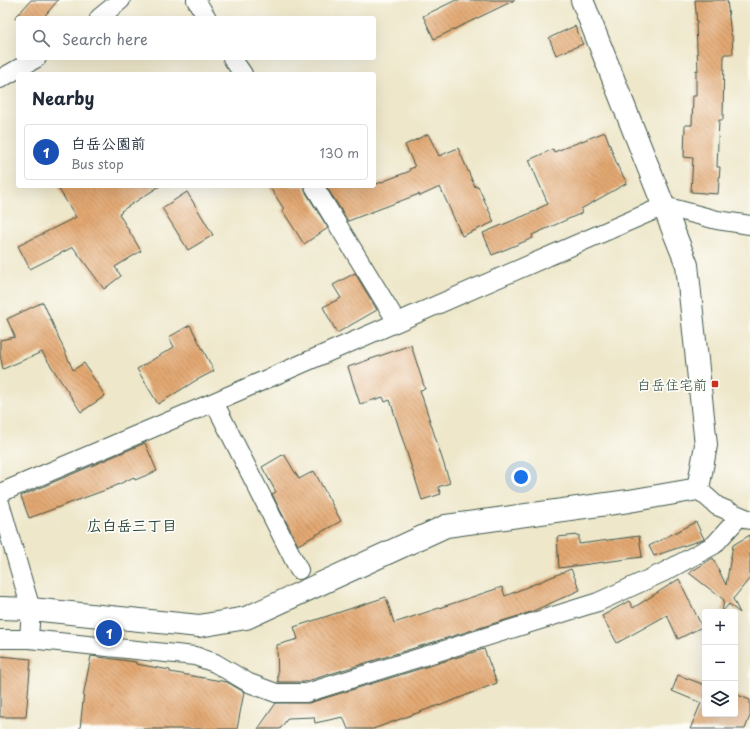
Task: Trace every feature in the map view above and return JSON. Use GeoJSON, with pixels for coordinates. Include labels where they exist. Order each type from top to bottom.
{"type":"FeatureCollection","features":[{"type":"Feature","properties":{"kind":"street"},"geometry":{"type":"LineString","coordinates":[[101,16],[121,0]]}},
{"type":"Feature","properties":{"kind":"street"},"geometry":{"type":"LineString","coordinates":[[196,0],[206,16]]}},
{"type":"Feature","properties":{"kind":"street"},"geometry":{"type":"LineString","coordinates":[[582,0],[687,264],[706,445],[698,489]]}},
{"type":"Feature","properties":{"kind":"street"},"geometry":{"type":"LineString","coordinates":[[0,79],[33,60]]}},
{"type":"Feature","properties":{"kind":"street"},"geometry":{"type":"LineString","coordinates":[[233,60],[241,72]]}},
{"type":"Feature","properties":{"kind":"street"},"geometry":{"type":"LineString","coordinates":[[315,188],[397,322]]}},
{"type":"Feature","properties":{"kind":"street"},"geometry":{"type":"LineString","coordinates":[[0,493],[214,402],[664,206],[717,220],[750,225]]}},
{"type":"Feature","properties":{"kind":"street"},"geometry":{"type":"LineString","coordinates":[[214,402],[299,570]]}},
{"type":"Feature","properties":{"kind":"street"},"geometry":{"type":"LineString","coordinates":[[0,608],[30,626],[195,656],[215,663],[249,683],[276,693],[306,693],[598,602],[664,572],[714,545],[745,518],[717,506],[698,489]]}},
{"type":"Feature","properties":{"kind":"street"},"geometry":{"type":"LineString","coordinates":[[0,639],[30,626],[199,626],[246,618],[446,526],[629,501],[698,489]]}},
{"type":"Feature","properties":{"kind":"street"},"geometry":{"type":"LineString","coordinates":[[0,503],[30,626]]}},
{"type":"Feature","properties":{"kind":"building"},"geometry":{"type":"Polygon","coordinates":[[[31,0],[58,0],[45,16],[17,16],[31,0]]]}},
{"type":"Feature","properties":{"kind":"building"},"geometry":{"type":"Polygon","coordinates":[[[456,0],[515,0],[434,39],[423,16],[456,0]]]}},
{"type":"Feature","properties":{"kind":"building"},"geometry":{"type":"Polygon","coordinates":[[[695,0],[727,0],[732,35],[733,54],[724,54],[723,120],[719,120],[717,167],[720,167],[718,194],[691,192],[693,158],[684,157],[685,125],[692,125],[693,96],[696,96],[696,70],[698,71],[695,0]]]}},
{"type":"Feature","properties":{"kind":"building"},"geometry":{"type":"Polygon","coordinates":[[[575,26],[583,44],[556,55],[549,38],[575,26]]]}},
{"type":"Feature","properties":{"kind":"building"},"geometry":{"type":"Polygon","coordinates":[[[605,132],[618,167],[627,183],[581,209],[582,213],[532,235],[533,238],[492,255],[483,233],[538,210],[537,209],[548,204],[529,160],[553,149],[554,152],[605,132]]]}},
{"type":"Feature","properties":{"kind":"building"},"geometry":{"type":"Polygon","coordinates":[[[428,134],[439,156],[458,148],[475,187],[478,186],[494,222],[462,236],[440,187],[420,196],[419,194],[348,221],[327,188],[376,188],[376,184],[410,171],[409,169],[415,167],[405,145],[428,134]]]}},
{"type":"Feature","properties":{"kind":"building"},"geometry":{"type":"Polygon","coordinates":[[[58,188],[157,188],[121,211],[122,212],[119,214],[141,251],[115,267],[121,276],[104,289],[73,247],[30,269],[18,246],[76,217],[58,188]]]}},
{"type":"Feature","properties":{"kind":"building"},"geometry":{"type":"Polygon","coordinates":[[[270,188],[304,188],[328,228],[304,244],[282,210],[284,209],[270,188]]]}},
{"type":"Feature","properties":{"kind":"building"},"geometry":{"type":"Polygon","coordinates":[[[187,192],[213,235],[188,250],[162,208],[187,192]]]}},
{"type":"Feature","properties":{"kind":"building"},"geometry":{"type":"Polygon","coordinates":[[[355,273],[377,310],[337,333],[323,307],[341,298],[333,285],[355,273]]]}},
{"type":"Feature","properties":{"kind":"building"},"geometry":{"type":"Polygon","coordinates":[[[43,302],[73,370],[84,363],[105,396],[81,412],[42,352],[3,369],[0,355],[0,340],[15,337],[7,319],[43,302]]]}},
{"type":"Feature","properties":{"kind":"building"},"geometry":{"type":"Polygon","coordinates":[[[190,325],[214,371],[158,404],[137,369],[174,347],[169,337],[190,325]]]}},
{"type":"Feature","properties":{"kind":"building"},"geometry":{"type":"Polygon","coordinates":[[[411,345],[425,389],[420,390],[450,483],[438,487],[441,494],[422,500],[390,400],[385,402],[383,397],[360,404],[348,367],[411,345]]]}},
{"type":"Feature","properties":{"kind":"building"},"geometry":{"type":"Polygon","coordinates":[[[145,443],[157,471],[135,480],[134,477],[111,488],[29,518],[21,496],[145,443]]]}},
{"type":"Feature","properties":{"kind":"building"},"geometry":{"type":"Polygon","coordinates":[[[284,454],[299,479],[314,471],[341,521],[298,545],[272,494],[276,492],[262,467],[284,454]]]}},
{"type":"Feature","properties":{"kind":"building"},"geometry":{"type":"Polygon","coordinates":[[[696,522],[704,539],[654,556],[649,546],[696,522]]]}},
{"type":"Feature","properties":{"kind":"building"},"geometry":{"type":"Polygon","coordinates":[[[579,535],[579,544],[639,536],[642,557],[559,568],[557,537],[579,535]]]}},
{"type":"Feature","properties":{"kind":"building"},"geometry":{"type":"Polygon","coordinates":[[[750,535],[750,578],[733,599],[738,609],[735,609],[729,604],[725,609],[722,609],[724,600],[689,573],[713,558],[726,585],[733,545],[750,535]]]}},
{"type":"Feature","properties":{"kind":"building"},"geometry":{"type":"Polygon","coordinates":[[[571,569],[580,590],[531,612],[304,682],[278,682],[277,645],[298,639],[294,627],[386,597],[394,623],[502,587],[505,596],[571,569]]]}},
{"type":"Feature","properties":{"kind":"building"},"geometry":{"type":"Polygon","coordinates":[[[679,579],[702,627],[678,639],[667,615],[617,643],[602,616],[629,601],[633,608],[679,579]]]}},
{"type":"Feature","properties":{"kind":"building"},"geometry":{"type":"Polygon","coordinates":[[[484,649],[497,683],[439,706],[373,729],[348,729],[343,717],[315,723],[314,717],[288,718],[280,729],[258,729],[276,703],[309,703],[484,649]]]}},
{"type":"Feature","properties":{"kind":"building"},"geometry":{"type":"Polygon","coordinates":[[[0,656],[31,659],[26,717],[0,717],[0,656]]]}},
{"type":"Feature","properties":{"kind":"building"},"geometry":{"type":"Polygon","coordinates":[[[91,656],[136,662],[136,664],[170,670],[170,672],[227,682],[244,692],[237,729],[80,729],[84,692],[91,656]]]}},
{"type":"Feature","properties":{"kind":"building"},"geometry":{"type":"Polygon","coordinates":[[[678,675],[702,684],[702,717],[738,717],[738,695],[750,700],[750,716],[745,729],[690,729],[701,703],[672,691],[678,675]]]}},
{"type":"Feature","properties":{"kind":"place","name":"白岳住宅前"},"geometry":{"type":"Point","coordinates":[715,384]}},
{"type":"Feature","properties":{"kind":"place","name":"白岳公園前"},"geometry":{"type":"Point","coordinates":[109,633]}},
{"type":"Feature","properties":{"kind":"district","name":"広白岳三丁目"},"geometry":{"type":"Point","coordinates":[132,524]}}]}
